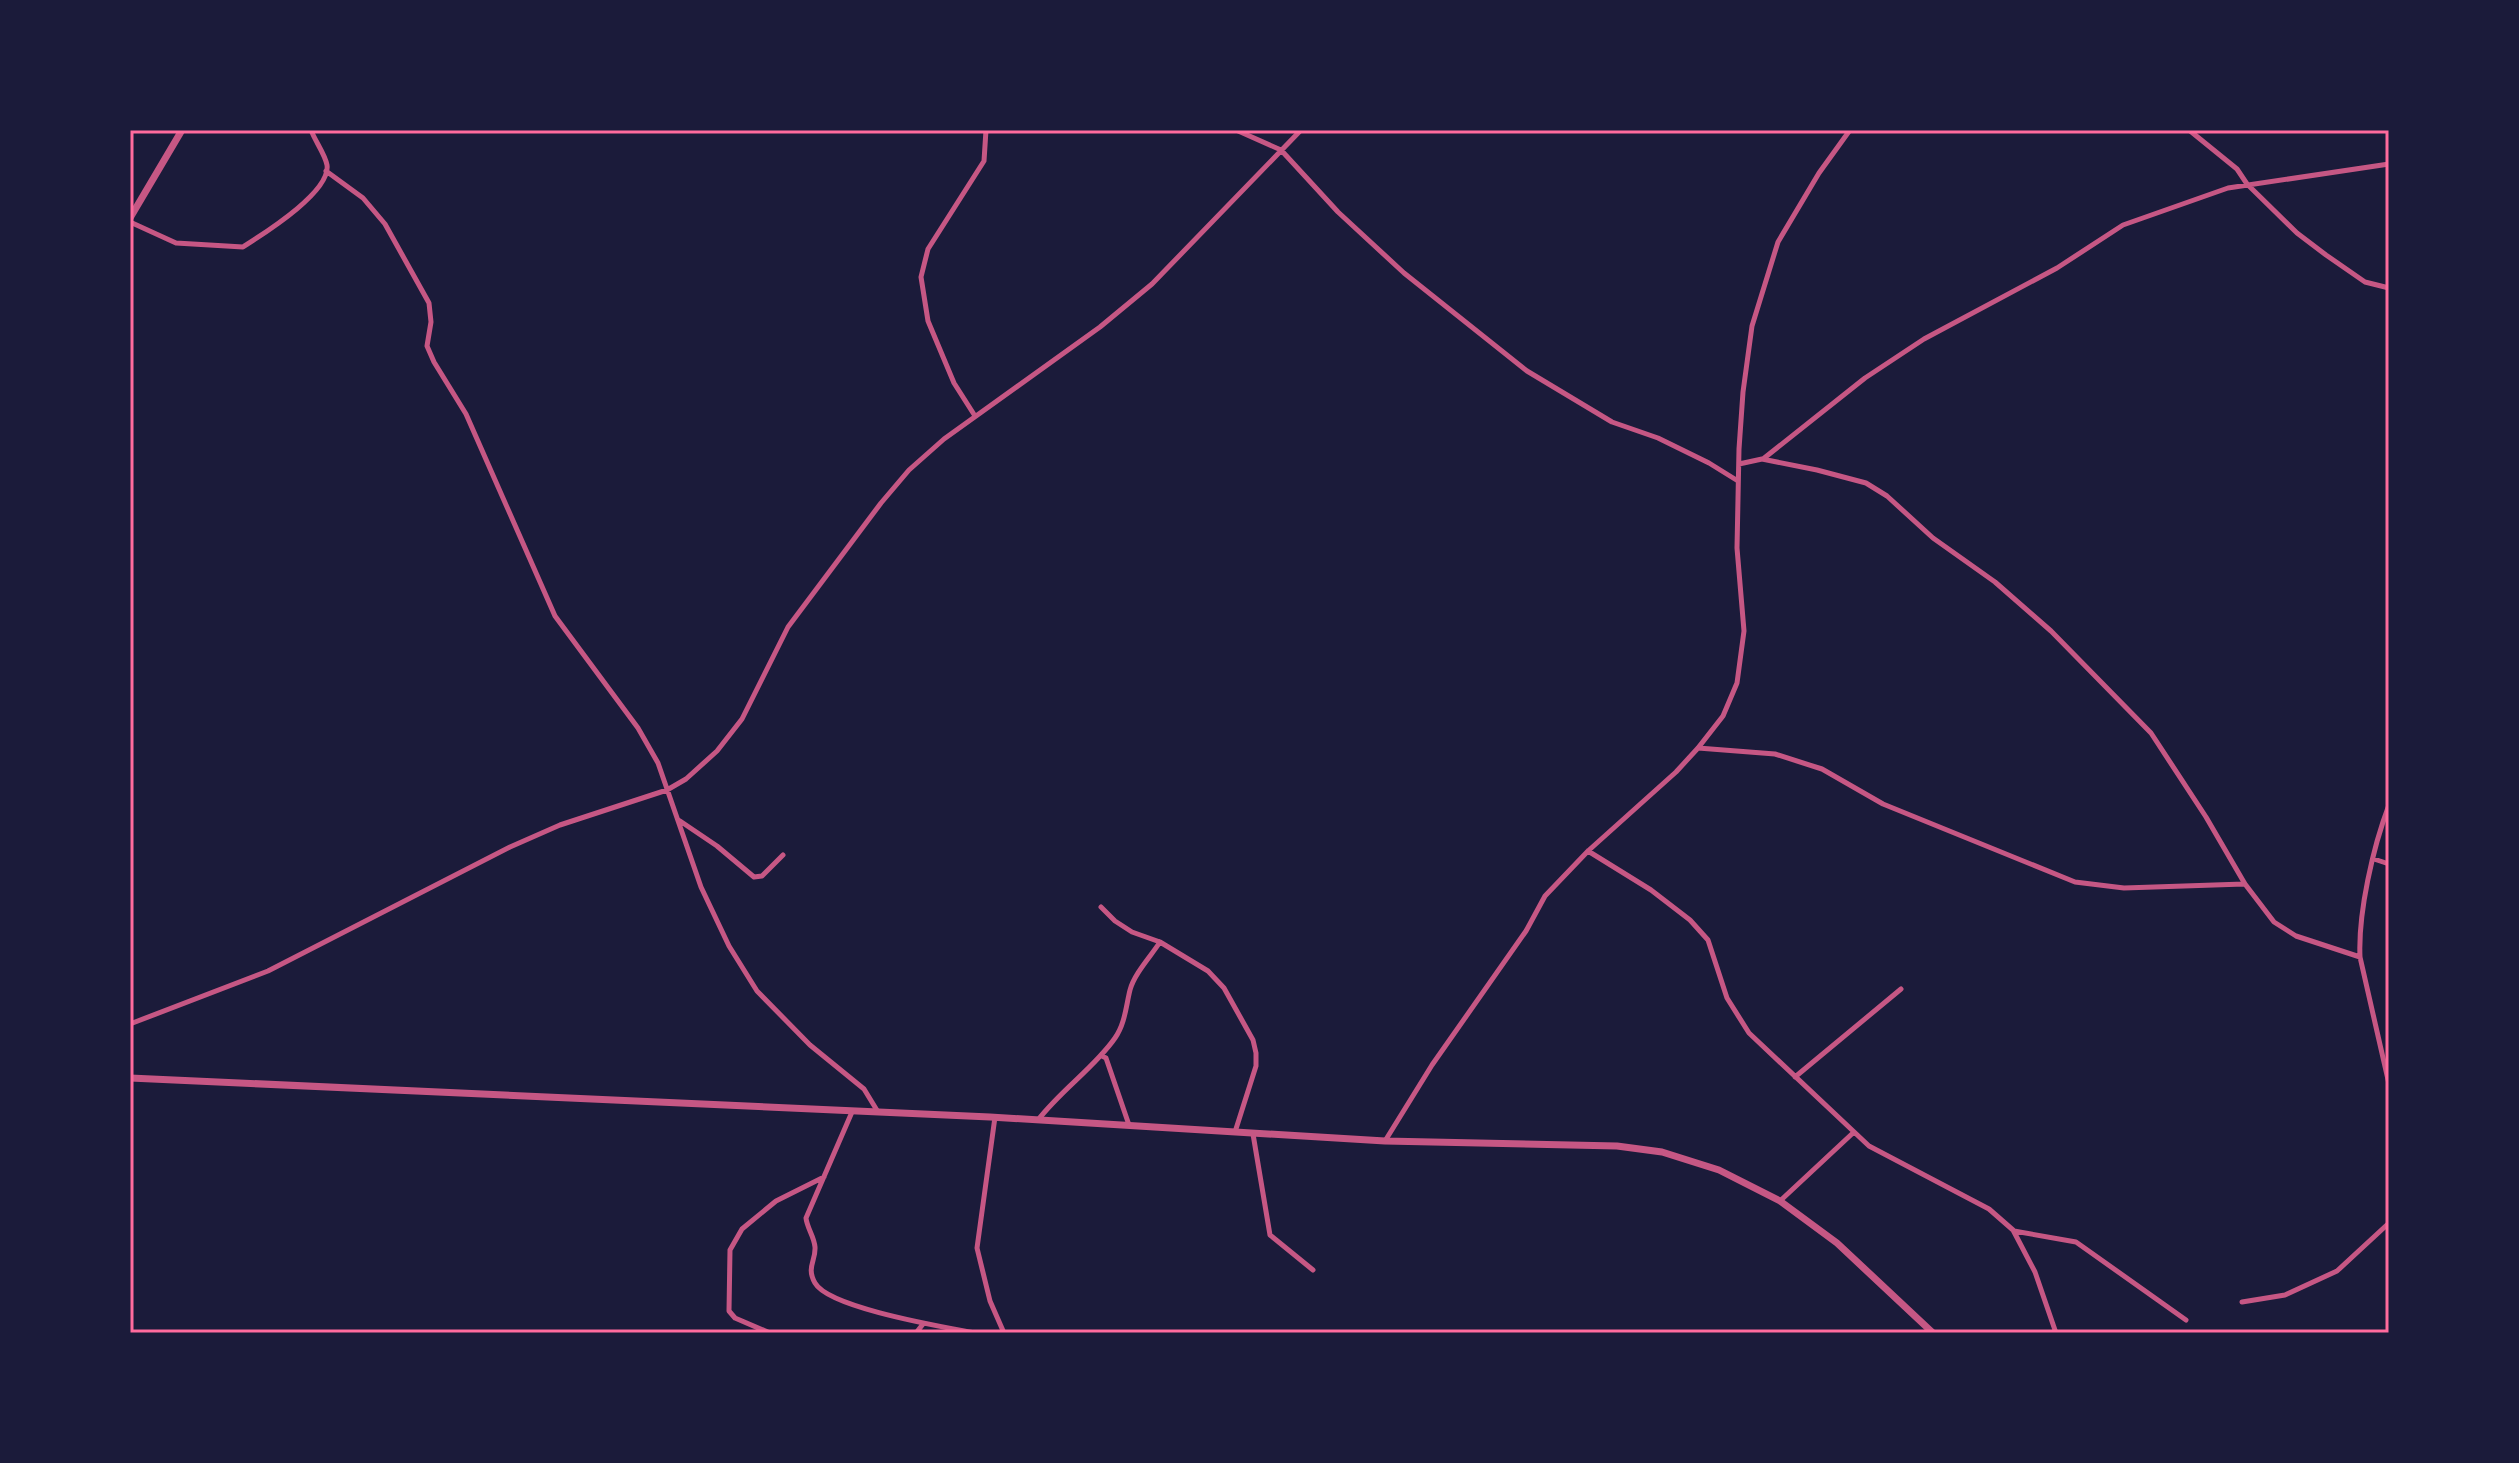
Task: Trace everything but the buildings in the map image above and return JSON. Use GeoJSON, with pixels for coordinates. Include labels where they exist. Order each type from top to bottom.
{"type":"FeatureCollection","features":[{"type":"Feature","properties":{"kind":"street"},"geometry":{"type":"LineString","coordinates":[[182,130],[131,215],[176,243],[243,247],[310,198],[325,181],[327,165],[311,130]]}},
{"type":"Feature","properties":{"kind":"street"},"geometry":{"type":"LineString","coordinates":[[975,416],[954,383],[928,321],[921,277],[928,249],[984,161],[986,130]]}},
{"type":"Feature","properties":{"kind":"street"},"geometry":{"type":"LineString","coordinates":[[1236,130],[1281,150],[1373,245],[1527,371],[1612,422],[1658,438],[1739,482]]}},
{"type":"Feature","properties":{"kind":"street"},"geometry":{"type":"LineString","coordinates":[[130,1024],[268,971],[510,847],[560,825],[667,790],[686,779],[717,751],[742,719],[788,627],[909,470],[975,416],[1100,327],[1152,284],[1301,130]]}},
{"type":"Feature","properties":{"kind":"street"},"geometry":{"type":"LineString","coordinates":[[1385,1141],[1432,1065],[1526,931],[1545,896],[1588,851],[1676,772],[1723,716],[1737,683],[1744,631],[1737,548],[1739,464],[1743,392],[1752,326],[1778,242],[1819,173],[1850,130]]}},
{"type":"Feature","properties":{"kind":"street"},"geometry":{"type":"LineString","coordinates":[[2189,130],[2237,169],[2247,184],[2297,233],[2365,282],[2389,288]]}},
{"type":"Feature","properties":{"kind":"street"},"geometry":{"type":"LineString","coordinates":[[1762,459],[1865,378],[1924,339],[2057,268],[2123,225],[2180,203],[2247,184],[2389,164]]}},
{"type":"Feature","properties":{"kind":"street"},"geometry":{"type":"LineString","coordinates":[[326,171],[363,198],[385,224],[429,303],[431,322],[427,346],[430,354],[466,414],[555,616],[638,728],[658,763],[701,887],[729,946],[757,991],[810,1045],[864,1089],[879,1113]]}},
{"type":"Feature","properties":{"kind":"street"},"geometry":{"type":"LineString","coordinates":[[1739,464],[1762,459],[1817,470],[1866,483],[1887,496],[1933,538],[1995,582],[2051,631],[2151,733],[2245,884],[2274,922],[2296,936],[2360,957]]}},
{"type":"Feature","properties":{"kind":"street"},"geometry":{"type":"LineString","coordinates":[[1698,748],[1775,754],[1822,769],[1883,804],[2075,882],[2124,888],[2245,884]]}},
{"type":"Feature","properties":{"kind":"street"},"geometry":{"type":"LineString","coordinates":[[2389,805],[2379,830],[2359,939],[2360,957],[2389,1084]]}},
{"type":"Feature","properties":{"kind":"street"},"geometry":{"type":"LineString","coordinates":[[680,821],[754,877],[762,876],[783,855]]}},
{"type":"Feature","properties":{"kind":"street"},"geometry":{"type":"LineString","coordinates":[[1588,851],[1651,890],[1690,920],[1708,940],[1727,998],[1749,1033],[1869,1146],[1989,1209],[2013,1230],[2035,1272],[2056,1333]]}},
{"type":"Feature","properties":{"kind":"street"},"geometry":{"type":"LineString","coordinates":[[2374,859],[2389,864]]}},
{"type":"Feature","properties":{"kind":"street"},"geometry":{"type":"LineString","coordinates":[[1101,907],[1132,932],[1160,942],[1208,971],[1224,988],[1253,1040],[1256,1066],[1235,1132]]}},
{"type":"Feature","properties":{"kind":"street"},"geometry":{"type":"LineString","coordinates":[[1038,1120],[1094,1060],[1102,1056],[1118,1034],[1129,1005],[1130,990],[1160,942]]}},
{"type":"Feature","properties":{"kind":"street"},"geometry":{"type":"LineString","coordinates":[[1795,1077],[1901,989]]}},
{"type":"Feature","properties":{"kind":"street"},"geometry":{"type":"LineString","coordinates":[[1102,1056],[1106,1058],[1129,1126]]}},
{"type":"Feature","properties":{"kind":"street"},"geometry":{"type":"LineString","coordinates":[[130,1078],[995,1117],[1385,1141],[1617,1146],[1662,1152],[1719,1170],[1780,1201],[1837,1243],[1933,1333]]}},
{"type":"Feature","properties":{"kind":"street"},"geometry":{"type":"LineString","coordinates":[[852,1112],[806,1218],[816,1250],[810,1263],[813,1279],[820,1290],[842,1302],[923,1324],[975,1333]]}},
{"type":"Feature","properties":{"kind":"street"},"geometry":{"type":"LineString","coordinates":[[995,1117],[977,1248],[990,1301],[1004,1333]]}},
{"type":"Feature","properties":{"kind":"street"},"geometry":{"type":"LineString","coordinates":[[1780,1201],[1854,1132]]}},
{"type":"Feature","properties":{"kind":"street"},"geometry":{"type":"LineString","coordinates":[[1253,1134],[1270,1235],[1313,1270]]}},
{"type":"Feature","properties":{"kind":"street"},"geometry":{"type":"LineString","coordinates":[[770,1333],[735,1318],[729,1311],[730,1250],[742,1229],[776,1201],[825,1177]]}},
{"type":"Feature","properties":{"kind":"street"},"geometry":{"type":"LineString","coordinates":[[2242,1302],[2285,1295],[2337,1271],[2389,1223]]}},
{"type":"Feature","properties":{"kind":"street"},"geometry":{"type":"LineString","coordinates":[[2013,1230],[2076,1242],[2186,1320]]}},
{"type":"Feature","properties":{"kind":"street"},"geometry":{"type":"LineString","coordinates":[[916,1333],[923,1324]]}}]}
